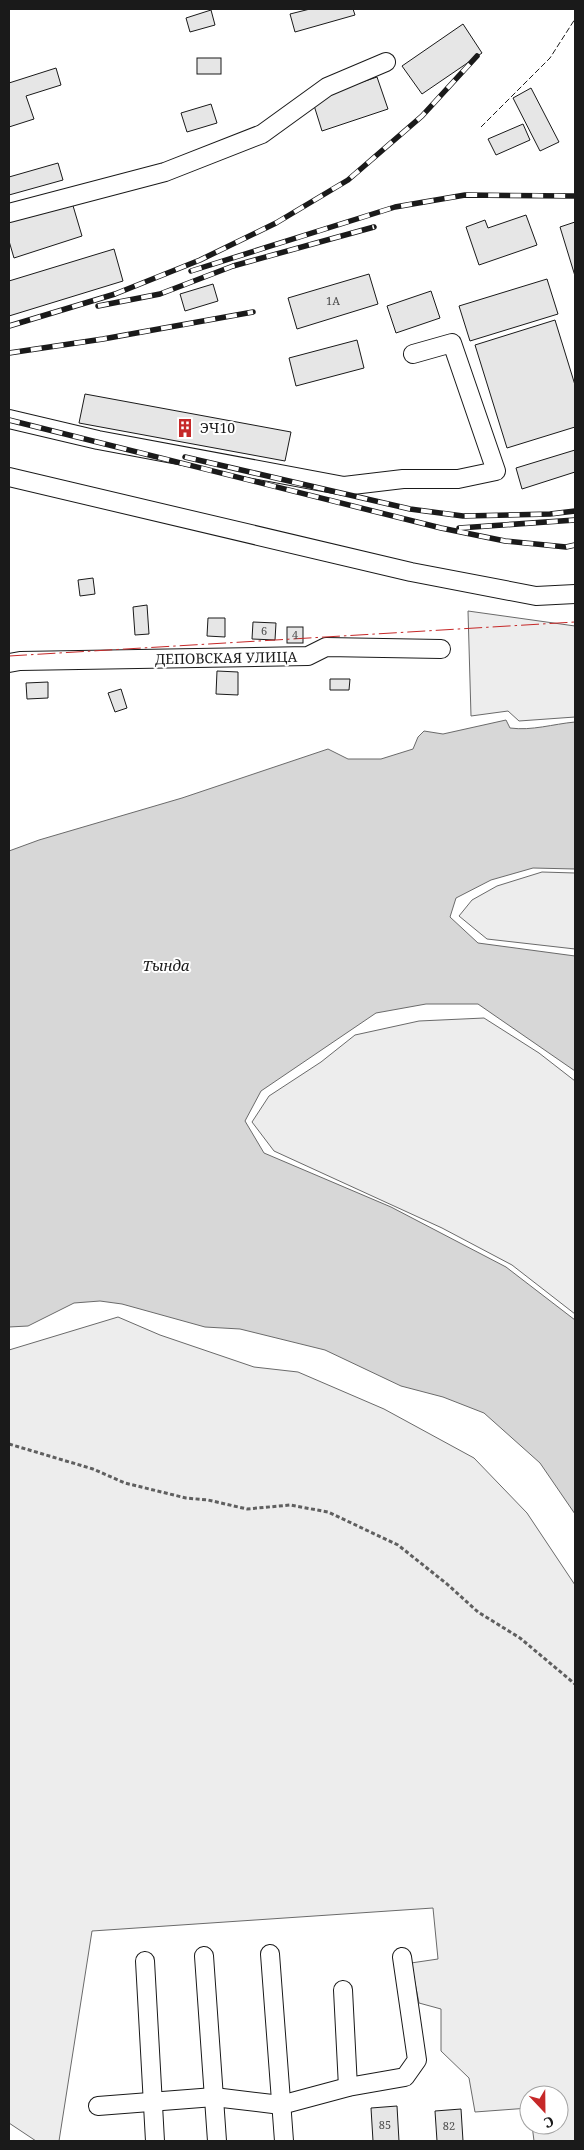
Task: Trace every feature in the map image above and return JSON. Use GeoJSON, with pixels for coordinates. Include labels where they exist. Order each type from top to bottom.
{"type":"FeatureCollection","features":[{"type":"Feature","properties":{"kind":"street"},"geometry":{"type":"LineString","coordinates":[[9,213],[166,172],[253,137],[289,116],[327,87],[386,62]]}},
{"type":"Feature","properties":{"kind":"street"},"geometry":{"type":"LineString","coordinates":[[9,419],[98,440],[344,486],[403,479],[458,480],[496,470],[452,343],[413,354]]}},
{"type":"Feature","properties":{"kind":"street"},"geometry":{"type":"LineString","coordinates":[[9,477],[411,572],[536,596],[575,594]]}},
{"type":"Feature","properties":{"kind":"street","name":"ДЕПОВСКАЯ УЛИЦА"},"geometry":{"type":"LineString","coordinates":[[9,664],[30,661],[308,656],[326,647],[441,649]]}},
{"type":"Feature","properties":{"kind":"street"},"geometry":{"type":"LineString","coordinates":[[270,1954],[284,2141]]}},
{"type":"Feature","properties":{"kind":"street"},"geometry":{"type":"LineString","coordinates":[[204,1956],[217,2141]]}},
{"type":"Feature","properties":{"kind":"street"},"geometry":{"type":"LineString","coordinates":[[98,2106],[214,2097],[281,2105],[348,2087],[405,2076],[417,2060],[402,1957]]}},
{"type":"Feature","properties":{"kind":"street"},"geometry":{"type":"LineString","coordinates":[[145,1961],[155,2141]]}},
{"type":"Feature","properties":{"kind":"street"},"geometry":{"type":"LineString","coordinates":[[343,1990],[348,2087]]}},
{"type":"Feature","properties":{"kind":"path"},"geometry":{"type":"LineString","coordinates":[[9,1444],[93,1469],[125,1483],[186,1498],[208,1500],[247,1509],[290,1505],[328,1512],[398,1545],[447,1584],[478,1612],[520,1638],[575,1684]]}},
{"type":"Feature","properties":{"kind":"shaded area"},"geometry":{"type":"Polygon","coordinates":[[[468,611],[575,626],[575,717],[519,721],[508,711],[471,716],[468,611]]]}},
{"type":"Feature","properties":{"kind":"shaded area"},"geometry":{"type":"Polygon","coordinates":[[[542,872],[575,873],[575,949],[487,939],[459,916],[472,900],[497,886],[542,872]]]}},
{"type":"Feature","properties":{"kind":"shaded area"},"geometry":{"type":"Polygon","coordinates":[[[484,1018],[539,1053],[575,1081],[575,1314],[512,1265],[442,1228],[274,1151],[252,1122],[269,1096],[321,1062],[355,1035],[419,1021],[484,1018]]]}},
{"type":"Feature","properties":{"kind":"shaded area"},"geometry":{"type":"Polygon","coordinates":[[[118,1317],[160,1335],[254,1367],[298,1372],[384,1409],[474,1458],[527,1513],[575,1585],[575,2141],[534,2141],[533,2135],[569,2135],[569,2085],[519,2085],[519,2109],[475,2112],[469,2078],[441,2051],[441,2009],[419,2003],[411,1963],[438,1959],[433,1908],[92,1931],[59,2141],[36,2141],[9,2123],[9,1350],[118,1317]]]}},
{"type":"Feature","properties":{"kind":"water","name":"Тында"},"geometry":{"type":"Polygon","coordinates":[[[506,720],[510,728],[518,729],[575,722],[575,869],[533,868],[491,880],[456,898],[450,917],[478,943],[575,956],[575,1071],[478,1004],[426,1004],[376,1013],[261,1091],[245,1121],[264,1153],[391,1207],[506,1267],[575,1320],[575,1514],[540,1463],[484,1413],[443,1397],[401,1386],[325,1350],[240,1329],[205,1327],[122,1304],[100,1301],[74,1303],[28,1326],[9,1327],[9,851],[39,840],[182,798],[328,749],[348,759],[381,759],[413,749],[418,737],[424,731],[443,734],[506,720]]]}},
{"type":"Feature","properties":{"kind":"building"},"geometry":{"type":"Polygon","coordinates":[[[310,9],[353,9],[355,15],[295,32],[290,14],[310,9]]]}},
{"type":"Feature","properties":{"kind":"building"},"geometry":{"type":"Polygon","coordinates":[[[211,10],[215,25],[190,32],[186,18],[211,10]]]}},
{"type":"Feature","properties":{"kind":"building"},"geometry":{"type":"Polygon","coordinates":[[[463,24],[482,53],[422,94],[402,66],[463,24]]]}},
{"type":"Feature","properties":{"kind":"building"},"geometry":{"type":"Polygon","coordinates":[[[197,58],[221,58],[221,74],[197,74],[197,58]]]}},
{"type":"Feature","properties":{"kind":"building"},"geometry":{"type":"Polygon","coordinates":[[[56,68],[61,85],[26,96],[34,119],[9,127],[9,83],[56,68]]]}},
{"type":"Feature","properties":{"kind":"building"},"geometry":{"type":"Polygon","coordinates":[[[377,77],[388,109],[322,131],[312,99],[377,77]]]}},
{"type":"Feature","properties":{"kind":"building"},"geometry":{"type":"Polygon","coordinates":[[[531,88],[559,142],[540,151],[513,98],[531,88]]]}},
{"type":"Feature","properties":{"kind":"building"},"geometry":{"type":"Polygon","coordinates":[[[211,104],[217,123],[187,132],[181,113],[211,104]]]}},
{"type":"Feature","properties":{"kind":"building"},"geometry":{"type":"Polygon","coordinates":[[[523,124],[530,140],[496,155],[488,139],[523,124]]]}},
{"type":"Feature","properties":{"kind":"building"},"geometry":{"type":"Polygon","coordinates":[[[58,163],[63,180],[9,195],[9,177],[58,163]]]}},
{"type":"Feature","properties":{"kind":"building"},"geometry":{"type":"Polygon","coordinates":[[[71,199],[82,236],[14,258],[9,241],[9,218],[71,199]]]}},
{"type":"Feature","properties":{"kind":"building"},"geometry":{"type":"Polygon","coordinates":[[[526,215],[537,245],[479,265],[466,227],[485,220],[488,228],[526,215]]]}},
{"type":"Feature","properties":{"kind":"building"},"geometry":{"type":"Polygon","coordinates":[[[575,222],[575,276],[560,227],[575,222]]]}},
{"type":"Feature","properties":{"kind":"building"},"geometry":{"type":"Polygon","coordinates":[[[114,249],[123,281],[9,316],[9,281],[114,249]]]}},
{"type":"Feature","properties":{"kind":"building"},"geometry":{"type":"Polygon","coordinates":[[[369,274],[378,304],[297,329],[288,298],[369,274]]]}},
{"type":"Feature","properties":{"kind":"building"},"geometry":{"type":"Polygon","coordinates":[[[547,279],[558,314],[470,341],[459,306],[547,279]]]}},
{"type":"Feature","properties":{"kind":"building"},"geometry":{"type":"Polygon","coordinates":[[[213,284],[218,301],[185,311],[180,294],[213,284]]]}},
{"type":"Feature","properties":{"kind":"building"},"geometry":{"type":"Polygon","coordinates":[[[431,291],[440,318],[396,333],[387,306],[431,291]]]}},
{"type":"Feature","properties":{"kind":"building"},"geometry":{"type":"Polygon","coordinates":[[[555,320],[575,385],[575,427],[507,448],[475,345],[555,320]]]}},
{"type":"Feature","properties":{"kind":"building"},"geometry":{"type":"Polygon","coordinates":[[[357,340],[364,368],[296,386],[289,358],[357,340]]]}},
{"type":"Feature","properties":{"kind":"building","name":"ЭЧ10"},"geometry":{"type":"Polygon","coordinates":[[[85,394],[291,432],[285,461],[79,423],[85,394]]]}},
{"type":"Feature","properties":{"kind":"building"},"geometry":{"type":"Polygon","coordinates":[[[575,450],[575,472],[522,489],[516,468],[575,450]]]}},
{"type":"Feature","properties":{"kind":"building"},"geometry":{"type":"Polygon","coordinates":[[[93,578],[95,594],[80,596],[78,580],[93,578]]]}},
{"type":"Feature","properties":{"kind":"building"},"geometry":{"type":"Polygon","coordinates":[[[147,605],[149,634],[135,635],[133,607],[147,605]]]}},
{"type":"Feature","properties":{"kind":"building"},"geometry":{"type":"Polygon","coordinates":[[[208,618],[225,618],[225,637],[207,636],[208,618]]]}},
{"type":"Feature","properties":{"kind":"building"},"geometry":{"type":"Polygon","coordinates":[[[253,622],[276,623],[275,640],[252,639],[253,622]]]}},
{"type":"Feature","properties":{"kind":"building"},"geometry":{"type":"Polygon","coordinates":[[[287,627],[303,627],[303,643],[287,643],[287,627]]]}},
{"type":"Feature","properties":{"kind":"building"},"geometry":{"type":"Polygon","coordinates":[[[217,671],[238,672],[238,695],[216,694],[217,671]]]}},
{"type":"Feature","properties":{"kind":"building"},"geometry":{"type":"Polygon","coordinates":[[[330,679],[350,679],[349,690],[330,690],[330,679]]]}},
{"type":"Feature","properties":{"kind":"building"},"geometry":{"type":"Polygon","coordinates":[[[48,682],[48,698],[27,699],[26,683],[48,682]]]}},
{"type":"Feature","properties":{"kind":"building"},"geometry":{"type":"Polygon","coordinates":[[[121,689],[127,708],[115,712],[108,693],[121,689]]]}},
{"type":"Feature","properties":{"kind":"building"},"geometry":{"type":"Polygon","coordinates":[[[397,2106],[399,2141],[373,2141],[371,2108],[397,2106]]]}},
{"type":"Feature","properties":{"kind":"building"},"geometry":{"type":"Polygon","coordinates":[[[461,2109],[463,2141],[437,2141],[435,2111],[461,2109]]]}},
{"type":"Feature","properties":{"kind":"railway"},"geometry":{"type":"LineString","coordinates":[[9,326],[115,294],[200,260],[276,223],[348,180],[422,116],[477,56]]}},
{"type":"Feature","properties":{"kind":"railway"},"geometry":{"type":"LineString","coordinates":[[191,271],[395,207],[465,195],[575,196]]}},
{"type":"Feature","properties":{"kind":"railway"},"geometry":{"type":"LineString","coordinates":[[98,306],[160,294],[233,266],[374,227]]}},
{"type":"Feature","properties":{"kind":"railway"},"geometry":{"type":"LineString","coordinates":[[9,353],[103,339],[253,312]]}},
{"type":"Feature","properties":{"kind":"railway"},"geometry":{"type":"LineString","coordinates":[[9,420],[441,528],[505,541],[566,547],[575,545]]}},
{"type":"Feature","properties":{"kind":"railway"},"geometry":{"type":"LineString","coordinates":[[185,457],[410,509],[463,516],[550,514],[575,511]]}},
{"type":"Feature","properties":{"kind":"railway"},"geometry":{"type":"LineString","coordinates":[[459,528],[575,520]]}},
{"type":"Feature","properties":{"kind":"fence"},"geometry":{"type":"LineString","coordinates":[[481,127],[550,58],[575,19]]}},
{"type":"Feature","properties":{"kind":"power"},"geometry":{"type":"LineString","coordinates":[[9,656],[575,622]]}},
{"type":"Feature","properties":{"kind":"place","name":"ЭЧ10"},"geometry":{"type":"Point","coordinates":[185,428]}}]}
